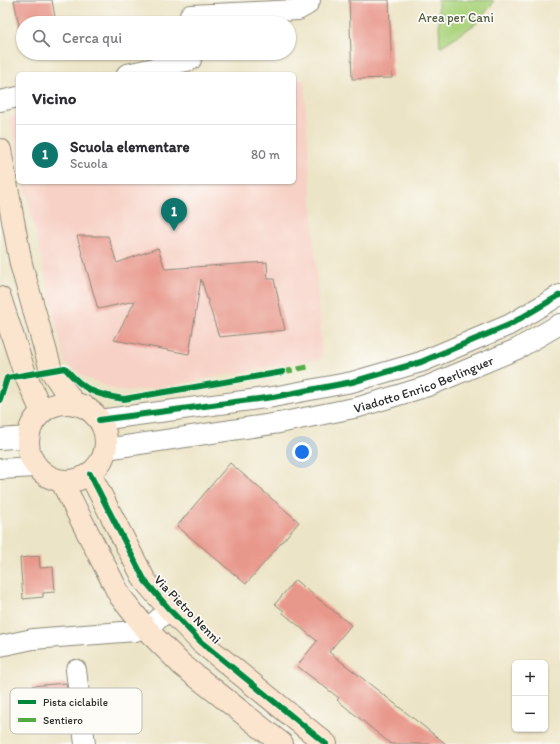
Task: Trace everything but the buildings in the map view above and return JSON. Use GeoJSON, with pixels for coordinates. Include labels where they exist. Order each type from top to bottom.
{"type":"FeatureCollection","features":[{"type":"Feature","properties":{"kind":"street"},"geometry":{"type":"LineString","coordinates":[[190,16],[190,14],[298,10],[307,5],[310,0]]}},
{"type":"Feature","properties":{"kind":"street"},"geometry":{"type":"LineString","coordinates":[[136,72],[191,60]]}},
{"type":"Feature","properties":{"kind":"street"},"geometry":{"type":"LineString","coordinates":[[0,101],[16,97]]}},
{"type":"Feature","properties":{"kind":"street"},"geometry":{"type":"LineString","coordinates":[[0,150],[21,264],[51,370],[74,404]]}},
{"type":"Feature","properties":{"kind":"street","name":"Viadotto Enrico Berlinguer"},"geometry":{"type":"LineString","coordinates":[[99,420],[273,397],[352,382],[421,362],[509,325],[560,295]]}},
{"type":"Feature","properties":{"kind":"street"},"geometry":{"type":"LineString","coordinates":[[0,298],[26,374],[42,412]]}},
{"type":"Feature","properties":{"kind":"street","name":"Viadotto Enrico Berlinguer"},"geometry":{"type":"LineString","coordinates":[[106,449],[279,423],[359,407],[428,386],[517,349],[560,324]]}},
{"type":"Feature","properties":{"kind":"street"},"geometry":{"type":"LineString","coordinates":[[273,397],[279,423]]}},
{"type":"Feature","properties":{"kind":"street"},"geometry":{"type":"LineString","coordinates":[[62,403],[74,404],[84,407],[92,412],[99,420],[104,429],[106,449],[103,459],[98,467],[90,474],[82,479],[72,482],[62,482],[51,479],[35,466],[29,452],[27,437],[30,427],[42,412],[52,406],[62,403]]}},
{"type":"Feature","properties":{"kind":"street"},"geometry":{"type":"LineString","coordinates":[[0,439],[27,437]]}},
{"type":"Feature","properties":{"kind":"street"},"geometry":{"type":"LineString","coordinates":[[0,469],[35,466]]}},
{"type":"Feature","properties":{"kind":"street","name":"Via Pietro Nenni"},"geometry":{"type":"LineString","coordinates":[[90,474],[145,581],[169,609],[201,642],[326,744]]}},
{"type":"Feature","properties":{"kind":"street"},"geometry":{"type":"LineString","coordinates":[[62,482],[120,596],[145,627],[182,665],[279,743]]}},
{"type":"Feature","properties":{"kind":"street"},"geometry":{"type":"LineString","coordinates":[[0,646],[32,639],[135,631],[154,623],[169,609]]}},
{"type":"Feature","properties":{"kind":"street"},"geometry":{"type":"LineString","coordinates":[[76,670],[78,688]]}},
{"type":"Feature","properties":{"kind":"street"},"geometry":{"type":"LineString","coordinates":[[84,734],[85,744]]}},
{"type":"Feature","properties":{"kind":"shaded area"},"geometry":{"type":"Polygon","coordinates":[[[296,80],[304,80],[322,359],[273,366],[152,389],[119,391],[84,377],[65,363],[24,184],[296,184],[296,80]]]}},
{"type":"Feature","properties":{"kind":"shaded area"},"geometry":{"type":"Polygon","coordinates":[[[16,115],[16,147],[9,117],[16,115]]]}},
{"type":"Feature","properties":{"kind":"green space","name":"Area per Cani"},"geometry":{"type":"Polygon","coordinates":[[[438,0],[493,0],[493,3],[477,23],[440,47],[438,0]]]}},
{"type":"Feature","properties":{"kind":"marked path"},"geometry":{"type":"LineString","coordinates":[[283,372],[312,366]]}},
{"type":"Feature","properties":{"kind":"cycle path"},"geometry":{"type":"LineString","coordinates":[[99,420],[273,397],[352,382],[421,362],[509,325],[560,295]]}},
{"type":"Feature","properties":{"kind":"cycle path"},"geometry":{"type":"LineString","coordinates":[[0,400],[7,378],[65,368],[78,382],[91,390],[106,396],[124,399],[283,372]]}},
{"type":"Feature","properties":{"kind":"cycle path"},"geometry":{"type":"LineString","coordinates":[[90,474],[145,581],[169,609],[201,642],[326,744]]}},
{"type":"Feature","properties":{"kind":"place","name":"Scuola elementare"},"geometry":{"type":"Point","coordinates":[174,231]}}]}
